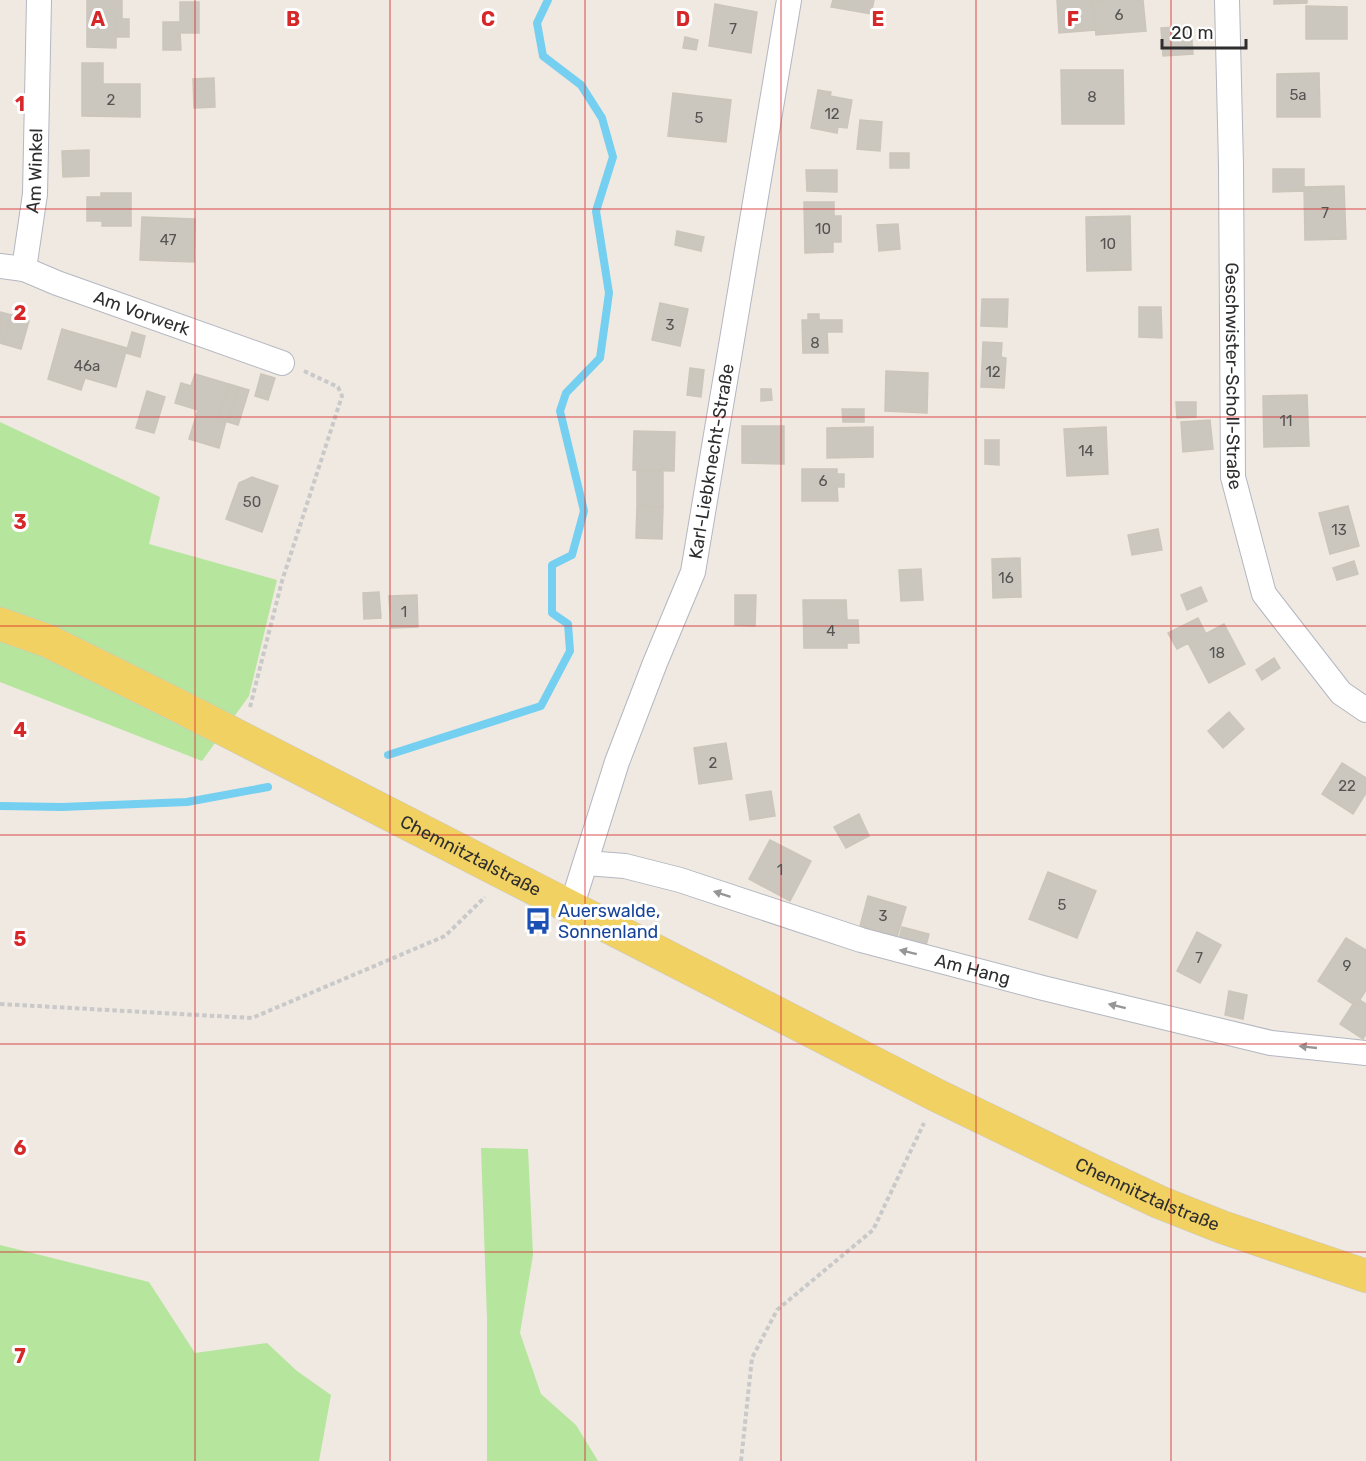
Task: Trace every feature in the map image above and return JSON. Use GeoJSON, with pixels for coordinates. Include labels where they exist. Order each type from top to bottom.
{"type":"FeatureCollection","features":[{"type":"Feature","properties":{"kind":"main road","name":"Chemnitztalstraße"},"geometry":{"type":"LineString","coordinates":[[0,624],[48,641],[179,706],[938,1096],[1159,1202],[1222,1227],[1366,1276]]}},
{"type":"Feature","properties":{"kind":"street","name":"Am Winkel"},"geometry":{"type":"LineString","coordinates":[[12,267],[35,194],[39,0]]}},
{"type":"Feature","properties":{"kind":"street","name":"Karl-Liebknecht-Straße"},"geometry":{"type":"LineString","coordinates":[[571,908],[617,762],[693,572],[789,0]]}},
{"type":"Feature","properties":{"kind":"street","name":"Geschwister-Scholl-Straße"},"geometry":{"type":"LineString","coordinates":[[1227,0],[1231,165],[1233,477],[1264,594],[1341,693],[1366,710]]}},
{"type":"Feature","properties":{"kind":"street","name":"Am Vorwerk"},"geometry":{"type":"LineString","coordinates":[[12,267],[292,367]]}},
{"type":"Feature","properties":{"kind":"street","name":"Am Hang"},"geometry":{"type":"LineString","coordinates":[[586,863],[625,866],[680,880],[861,940],[1043,988],[1271,1043],[1366,1053]]}},
{"type":"Feature","properties":{"kind":"path"},"geometry":{"type":"LineString","coordinates":[[250,706],[282,581],[342,396],[338,387],[292,367]]}},
{"type":"Feature","properties":{"kind":"path"},"geometry":{"type":"LineString","coordinates":[[0,1004],[252,1018],[445,936],[507,875]]}},
{"type":"Feature","properties":{"kind":"path"},"geometry":{"type":"LineString","coordinates":[[741,1461],[752,1358],[777,1310],[873,1230],[938,1096]]}},
{"type":"Feature","properties":{"kind":"green space"},"geometry":{"type":"Polygon","coordinates":[[[0,422],[160,497],[149,544],[277,580],[249,696],[202,761],[0,682],[0,422]]]}},
{"type":"Feature","properties":{"kind":"green space"},"geometry":{"type":"Polygon","coordinates":[[[481,1148],[528,1149],[533,1255],[520,1333],[541,1394],[576,1425],[598,1461],[487,1461],[487,1319],[481,1148]]]}},
{"type":"Feature","properties":{"kind":"green space"},"geometry":{"type":"Polygon","coordinates":[[[0,1245],[149,1282],[195,1353],[267,1343],[297,1371],[331,1395],[319,1461],[0,1461],[0,1245]]]}},
{"type":"Feature","properties":{"kind":"building"},"geometry":{"type":"Polygon","coordinates":[[[87,0],[122,0],[122,19],[116,19],[116,48],[87,47],[87,0]]]}},
{"type":"Feature","properties":{"kind":"building"},"geometry":{"type":"Polygon","coordinates":[[[833,0],[874,0],[871,14],[831,7],[833,0]]]}},
{"type":"Feature","properties":{"kind":"building"},"geometry":{"type":"Polygon","coordinates":[[[1057,0],[1093,0],[1095,30],[1059,33],[1057,0]]]}},
{"type":"Feature","properties":{"kind":"building"},"geometry":{"type":"Polygon","coordinates":[[[1143,0],[1146,31],[1096,35],[1093,1],[1143,0]]]}},
{"type":"Feature","properties":{"kind":"building"},"geometry":{"type":"Polygon","coordinates":[[[1274,0],[1307,0],[1307,3],[1274,4],[1274,0]]]}},
{"type":"Feature","properties":{"kind":"building"},"geometry":{"type":"Polygon","coordinates":[[[180,2],[199,2],[199,33],[180,33],[181,50],[163,50],[163,22],[180,22],[180,2]]]}},
{"type":"Feature","properties":{"kind":"building"},"geometry":{"type":"Polygon","coordinates":[[[715,4],[757,12],[751,53],[709,46],[715,4]]]}},
{"type":"Feature","properties":{"kind":"building"},"geometry":{"type":"Polygon","coordinates":[[[1306,6],[1347,7],[1347,39],[1306,39],[1306,6]]]}},
{"type":"Feature","properties":{"kind":"building"},"geometry":{"type":"Polygon","coordinates":[[[116,19],[129,19],[129,37],[116,37],[116,19]]]}},
{"type":"Feature","properties":{"kind":"building"},"geometry":{"type":"Polygon","coordinates":[[[1191,26],[1193,54],[1163,56],[1161,28],[1191,26]]]}},
{"type":"Feature","properties":{"kind":"building"},"geometry":{"type":"Polygon","coordinates":[[[685,37],[698,40],[696,50],[683,48],[685,37]]]}},
{"type":"Feature","properties":{"kind":"building"},"geometry":{"type":"Polygon","coordinates":[[[82,63],[103,63],[103,84],[140,84],[140,117],[82,116],[82,63]]]}},
{"type":"Feature","properties":{"kind":"building"},"geometry":{"type":"Polygon","coordinates":[[[1061,70],[1123,70],[1124,124],[1062,124],[1061,70]]]}},
{"type":"Feature","properties":{"kind":"building"},"geometry":{"type":"Polygon","coordinates":[[[1319,73],[1320,117],[1277,117],[1277,74],[1319,73]]]}},
{"type":"Feature","properties":{"kind":"building"},"geometry":{"type":"Polygon","coordinates":[[[214,78],[215,107],[194,108],[193,79],[214,78]]]}},
{"type":"Feature","properties":{"kind":"building"},"geometry":{"type":"Polygon","coordinates":[[[818,90],[831,92],[830,96],[852,100],[847,128],[838,127],[837,133],[811,128],[818,90]]]}},
{"type":"Feature","properties":{"kind":"building"},"geometry":{"type":"Polygon","coordinates":[[[673,93],[731,100],[726,142],[668,136],[673,93]]]}},
{"type":"Feature","properties":{"kind":"building"},"geometry":{"type":"Polygon","coordinates":[[[860,120],[882,122],[880,151],[857,149],[860,120]]]}},
{"type":"Feature","properties":{"kind":"building"},"geometry":{"type":"Polygon","coordinates":[[[89,150],[89,176],[63,177],[62,151],[89,150]]]}},
{"type":"Feature","properties":{"kind":"building"},"geometry":{"type":"Polygon","coordinates":[[[890,153],[909,153],[909,168],[890,168],[890,153]]]}},
{"type":"Feature","properties":{"kind":"building"},"geometry":{"type":"Polygon","coordinates":[[[1273,169],[1304,169],[1304,191],[1273,192],[1273,169]]]}},
{"type":"Feature","properties":{"kind":"building"},"geometry":{"type":"Polygon","coordinates":[[[806,170],[837,170],[837,192],[807,191],[806,170]]]}},
{"type":"Feature","properties":{"kind":"building"},"geometry":{"type":"Polygon","coordinates":[[[1344,186],[1346,239],[1305,240],[1304,187],[1344,186]]]}},
{"type":"Feature","properties":{"kind":"building"},"geometry":{"type":"Polygon","coordinates":[[[101,193],[131,193],[131,226],[102,226],[102,221],[87,221],[87,197],[101,197],[101,193]]]}},
{"type":"Feature","properties":{"kind":"building"},"geometry":{"type":"Polygon","coordinates":[[[804,202],[834,202],[834,216],[841,216],[841,242],[833,242],[833,252],[805,253],[804,202]]]}},
{"type":"Feature","properties":{"kind":"building"},"geometry":{"type":"Polygon","coordinates":[[[1130,216],[1131,270],[1087,271],[1086,217],[1130,216]]]}},
{"type":"Feature","properties":{"kind":"building"},"geometry":{"type":"Polygon","coordinates":[[[142,217],[195,219],[194,262],[140,260],[142,217]]]}},
{"type":"Feature","properties":{"kind":"building"},"geometry":{"type":"Polygon","coordinates":[[[898,224],[900,249],[879,251],[877,225],[898,224]]]}},
{"type":"Feature","properties":{"kind":"building"},"geometry":{"type":"Polygon","coordinates":[[[677,231],[704,237],[701,251],[675,245],[677,231]]]}},
{"type":"Feature","properties":{"kind":"building"},"geometry":{"type":"Polygon","coordinates":[[[982,299],[1008,299],[1007,327],[981,326],[982,299]]]}},
{"type":"Feature","properties":{"kind":"building"},"geometry":{"type":"Polygon","coordinates":[[[660,303],[688,309],[680,346],[652,340],[660,303]]]}},
{"type":"Feature","properties":{"kind":"building"},"geometry":{"type":"Polygon","coordinates":[[[1139,307],[1161,307],[1162,338],[1139,337],[1139,307]]]}},
{"type":"Feature","properties":{"kind":"building"},"geometry":{"type":"Polygon","coordinates":[[[0,312],[12,315],[3,344],[0,343],[0,312]]]}},
{"type":"Feature","properties":{"kind":"building"},"geometry":{"type":"Polygon","coordinates":[[[808,314],[819,314],[819,320],[842,320],[842,332],[827,332],[828,353],[803,353],[802,320],[808,320],[808,314]]]}},
{"type":"Feature","properties":{"kind":"building"},"geometry":{"type":"Polygon","coordinates":[[[12,315],[29,321],[21,349],[3,344],[12,315]]]}},
{"type":"Feature","properties":{"kind":"building"},"geometry":{"type":"Polygon","coordinates":[[[62,329],[127,348],[116,387],[85,378],[81,390],[48,379],[62,329]]]}},
{"type":"Feature","properties":{"kind":"building"},"geometry":{"type":"Polygon","coordinates":[[[132,332],[145,336],[140,357],[126,353],[132,332]]]}},
{"type":"Feature","properties":{"kind":"building"},"geometry":{"type":"Polygon","coordinates":[[[983,342],[1002,343],[1001,357],[1006,358],[1004,388],[981,387],[983,342]]]}},
{"type":"Feature","properties":{"kind":"building"},"geometry":{"type":"Polygon","coordinates":[[[690,368],[704,370],[701,397],[687,395],[690,368]]]}},
{"type":"Feature","properties":{"kind":"building"},"geometry":{"type":"Polygon","coordinates":[[[886,371],[928,373],[927,413],[885,411],[886,371]]]}},
{"type":"Feature","properties":{"kind":"building"},"geometry":{"type":"Polygon","coordinates":[[[195,374],[229,384],[218,419],[226,421],[219,448],[189,439],[198,410],[175,403],[181,383],[191,386],[195,374]]]}},
{"type":"Feature","properties":{"kind":"building"},"geometry":{"type":"Polygon","coordinates":[[[261,374],[275,378],[268,400],[255,396],[261,374]]]}},
{"type":"Feature","properties":{"kind":"building"},"geometry":{"type":"Polygon","coordinates":[[[229,384],[239,387],[228,422],[218,419],[229,384]]]}},
{"type":"Feature","properties":{"kind":"building"},"geometry":{"type":"Polygon","coordinates":[[[239,387],[249,390],[238,425],[228,422],[239,387]]]}},
{"type":"Feature","properties":{"kind":"building"},"geometry":{"type":"Polygon","coordinates":[[[761,389],[771,389],[772,400],[761,401],[761,389]]]}},
{"type":"Feature","properties":{"kind":"building"},"geometry":{"type":"Polygon","coordinates":[[[147,391],[165,397],[154,433],[136,428],[147,391]]]}},
{"type":"Feature","properties":{"kind":"building"},"geometry":{"type":"Polygon","coordinates":[[[1307,395],[1309,446],[1264,447],[1263,396],[1307,395]]]}},
{"type":"Feature","properties":{"kind":"building"},"geometry":{"type":"Polygon","coordinates":[[[1176,402],[1196,402],[1196,417],[1177,418],[1176,402]]]}},
{"type":"Feature","properties":{"kind":"building"},"geometry":{"type":"Polygon","coordinates":[[[842,409],[864,409],[864,422],[843,422],[842,409]]]}},
{"type":"Feature","properties":{"kind":"building"},"geometry":{"type":"Polygon","coordinates":[[[1210,420],[1213,449],[1183,452],[1181,422],[1210,420]]]}},
{"type":"Feature","properties":{"kind":"building"},"geometry":{"type":"Polygon","coordinates":[[[742,426],[784,426],[784,464],[742,463],[742,426]]]}},
{"type":"Feature","properties":{"kind":"building"},"geometry":{"type":"Polygon","coordinates":[[[873,427],[873,457],[827,458],[827,428],[873,427]]]}},
{"type":"Feature","properties":{"kind":"building"},"geometry":{"type":"Polygon","coordinates":[[[1106,427],[1108,474],[1067,476],[1064,429],[1106,427]]]}},
{"type":"Feature","properties":{"kind":"building"},"geometry":{"type":"Polygon","coordinates":[[[634,431],[675,432],[674,471],[633,470],[634,431]]]}},
{"type":"Feature","properties":{"kind":"building"},"geometry":{"type":"Polygon","coordinates":[[[985,440],[999,440],[999,465],[985,464],[985,440]]]}},
{"type":"Feature","properties":{"kind":"building"},"geometry":{"type":"Polygon","coordinates":[[[802,469],[837,469],[837,474],[844,474],[844,487],[837,487],[838,501],[802,501],[802,469]]]}},
{"type":"Feature","properties":{"kind":"building"},"geometry":{"type":"Polygon","coordinates":[[[637,470],[663,470],[663,507],[637,506],[637,470]]]}},
{"type":"Feature","properties":{"kind":"building"},"geometry":{"type":"Polygon","coordinates":[[[252,477],[278,486],[262,532],[226,519],[239,483],[252,477]]]}},
{"type":"Feature","properties":{"kind":"building"},"geometry":{"type":"Polygon","coordinates":[[[637,506],[663,507],[662,539],[636,538],[637,506]]]}},
{"type":"Feature","properties":{"kind":"building"},"geometry":{"type":"Polygon","coordinates":[[[1348,506],[1359,546],[1330,554],[1319,513],[1348,506]]]}},
{"type":"Feature","properties":{"kind":"building"},"geometry":{"type":"Polygon","coordinates":[[[1158,529],[1162,550],[1132,555],[1128,535],[1158,529]]]}},
{"type":"Feature","properties":{"kind":"building"},"geometry":{"type":"Polygon","coordinates":[[[1020,558],[1021,597],[993,598],[992,559],[1020,558]]]}},
{"type":"Feature","properties":{"kind":"building"},"geometry":{"type":"Polygon","coordinates":[[[1354,561],[1358,574],[1337,580],[1333,568],[1354,561]]]}},
{"type":"Feature","properties":{"kind":"building"},"geometry":{"type":"Polygon","coordinates":[[[921,569],[923,600],[901,601],[899,570],[921,569]]]}},
{"type":"Feature","properties":{"kind":"building"},"geometry":{"type":"Polygon","coordinates":[[[1201,587],[1207,601],[1187,610],[1181,595],[1201,587]]]}},
{"type":"Feature","properties":{"kind":"building"},"geometry":{"type":"Polygon","coordinates":[[[379,592],[381,618],[364,619],[363,593],[379,592]]]}},
{"type":"Feature","properties":{"kind":"building"},"geometry":{"type":"Polygon","coordinates":[[[417,595],[418,627],[391,628],[389,596],[417,595]]]}},
{"type":"Feature","properties":{"kind":"building"},"geometry":{"type":"Polygon","coordinates":[[[735,595],[756,595],[755,626],[735,625],[735,595]]]}},
{"type":"Feature","properties":{"kind":"building"},"geometry":{"type":"Polygon","coordinates":[[[803,600],[846,600],[847,620],[858,620],[859,643],[847,643],[847,648],[804,648],[803,600]]]}},
{"type":"Feature","properties":{"kind":"building"},"geometry":{"type":"Polygon","coordinates":[[[1198,618],[1206,634],[1177,649],[1168,633],[1198,618]]]}},
{"type":"Feature","properties":{"kind":"building"},"geometry":{"type":"Polygon","coordinates":[[[1224,624],[1245,664],[1209,683],[1188,643],[1224,624]]]}},
{"type":"Feature","properties":{"kind":"building"},"geometry":{"type":"Polygon","coordinates":[[[1274,658],[1280,668],[1262,680],[1256,670],[1274,658]]]}},
{"type":"Feature","properties":{"kind":"building"},"geometry":{"type":"Polygon","coordinates":[[[1229,712],[1244,729],[1223,748],[1208,731],[1229,712]]]}},
{"type":"Feature","properties":{"kind":"building"},"geometry":{"type":"Polygon","coordinates":[[[726,743],[732,779],[699,784],[694,748],[726,743]]]}},
{"type":"Feature","properties":{"kind":"building"},"geometry":{"type":"Polygon","coordinates":[[[1342,763],[1366,778],[1366,793],[1353,814],[1322,794],[1342,763]]]}},
{"type":"Feature","properties":{"kind":"building"},"geometry":{"type":"Polygon","coordinates":[[[771,791],[775,816],[750,820],[746,795],[771,791]]]}},
{"type":"Feature","properties":{"kind":"building"},"geometry":{"type":"Polygon","coordinates":[[[859,814],[869,836],[846,848],[834,827],[859,814]]]}},
{"type":"Feature","properties":{"kind":"building"},"geometry":{"type":"Polygon","coordinates":[[[770,840],[811,861],[790,901],[749,879],[770,840]]]}},
{"type":"Feature","properties":{"kind":"building"},"geometry":{"type":"Polygon","coordinates":[[[1048,872],[1096,891],[1077,938],[1029,919],[1048,872]]]}},
{"type":"Feature","properties":{"kind":"building"},"geometry":{"type":"Polygon","coordinates":[[[868,896],[906,907],[897,937],[860,926],[868,896]]]}},
{"type":"Feature","properties":{"kind":"building"},"geometry":{"type":"Polygon","coordinates":[[[902,927],[929,934],[925,949],[898,943],[902,927]]]}},
{"type":"Feature","properties":{"kind":"building"},"geometry":{"type":"Polygon","coordinates":[[[1197,932],[1221,945],[1200,983],[1177,971],[1197,932]]]}},
{"type":"Feature","properties":{"kind":"building"},"geometry":{"type":"Polygon","coordinates":[[[1346,938],[1366,950],[1366,990],[1356,1006],[1318,981],[1346,938]]]}},
{"type":"Feature","properties":{"kind":"building"},"geometry":{"type":"Polygon","coordinates":[[[1229,991],[1247,995],[1243,1019],[1225,1015],[1229,991]]]}},
{"type":"Feature","properties":{"kind":"building"},"geometry":{"type":"Polygon","coordinates":[[[1360,1000],[1366,1004],[1366,1034],[1363,1039],[1340,1024],[1353,1004],[1356,1006],[1360,1000]]]}},
{"type":"Feature","properties":{"kind":"waterway"},"geometry":{"type":"LineString","coordinates":[[388,755],[541,706],[570,651],[568,624],[552,613],[552,565],[572,555],[584,511],[560,411],[566,393],[600,358],[609,293],[596,211],[613,157],[602,118],[581,85],[543,56],[537,23],[548,0]]}},
{"type":"Feature","properties":{"kind":"waterway"},"geometry":{"type":"LineString","coordinates":[[0,806],[62,807],[187,802],[268,787]]}},
{"type":"Feature","properties":{"kind":"place","name":"Auerswalde, Sonnenland"},"geometry":{"type":"Point","coordinates":[538,921]}}]}
